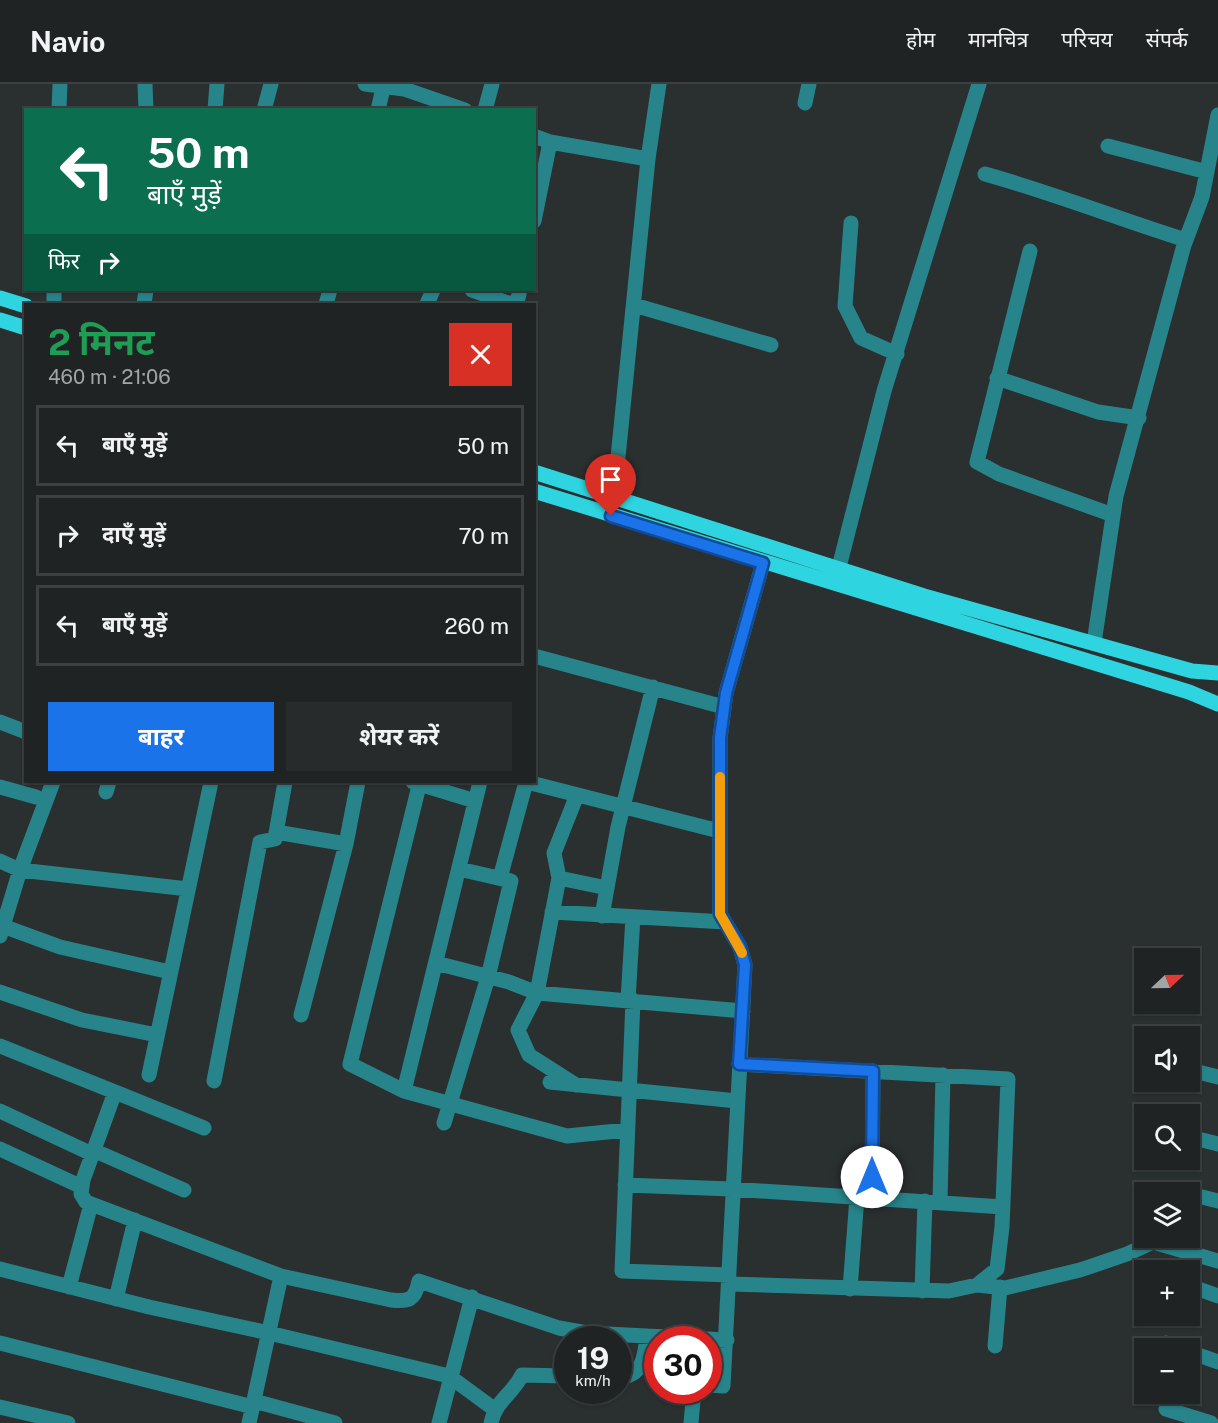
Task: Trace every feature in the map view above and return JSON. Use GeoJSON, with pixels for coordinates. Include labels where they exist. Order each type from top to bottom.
{"type":"FeatureCollection","features":[{"type":"Feature","properties":{"kind":"main road"},"geometry":{"type":"LineString","coordinates":[[0,297],[24,305]]}},
{"type":"Feature","properties":{"kind":"main road"},"geometry":{"type":"LineString","coordinates":[[0,320],[24,327]]}},
{"type":"Feature","properties":{"kind":"main road"},"geometry":{"type":"LineString","coordinates":[[536,473],[924,596],[1192,670],[1218,673]]}},
{"type":"Feature","properties":{"kind":"main road"},"geometry":{"type":"LineString","coordinates":[[536,492],[834,585],[1189,692],[1218,704]]}},
{"type":"Feature","properties":{"kind":"street"},"geometry":{"type":"LineString","coordinates":[[59,108],[60,84]]}},
{"type":"Feature","properties":{"kind":"street"},"geometry":{"type":"LineString","coordinates":[[145,84],[146,108]]}},
{"type":"Feature","properties":{"kind":"street"},"geometry":{"type":"LineString","coordinates":[[215,108],[217,84]]}},
{"type":"Feature","properties":{"kind":"street"},"geometry":{"type":"LineString","coordinates":[[265,108],[271,84]]}},
{"type":"Feature","properties":{"kind":"street"},"geometry":{"type":"LineString","coordinates":[[365,84],[404,89],[459,108]]}},
{"type":"Feature","properties":{"kind":"street"},"geometry":{"type":"LineString","coordinates":[[486,108],[492,84]]}},
{"type":"Feature","properties":{"kind":"street"},"geometry":{"type":"LineString","coordinates":[[614,497],[648,159],[659,84]]}},
{"type":"Feature","properties":{"kind":"street"},"geometry":{"type":"LineString","coordinates":[[805,103],[809,84]]}},
{"type":"Feature","properties":{"kind":"street"},"geometry":{"type":"LineString","coordinates":[[834,585],[884,391],[979,84]]}},
{"type":"Feature","properties":{"kind":"street"},"geometry":{"type":"LineString","coordinates":[[378,108],[384,86]]}},
{"type":"Feature","properties":{"kind":"street"},"geometry":{"type":"LineString","coordinates":[[1094,643],[1113,515],[1186,240],[1202,196],[1218,115]]}},
{"type":"Feature","properties":{"kind":"street"},"geometry":{"type":"LineString","coordinates":[[536,137],[550,142],[648,159]]}},
{"type":"Feature","properties":{"kind":"street"},"geometry":{"type":"LineString","coordinates":[[536,210],[550,142]]}},
{"type":"Feature","properties":{"kind":"street"},"geometry":{"type":"LineString","coordinates":[[1108,146],[1207,172]]}},
{"type":"Feature","properties":{"kind":"street"},"geometry":{"type":"LineString","coordinates":[[985,174],[1036,188],[1119,219],[1186,240]]}},
{"type":"Feature","properties":{"kind":"street"},"geometry":{"type":"LineString","coordinates":[[851,223],[845,306],[861,338],[897,354]]}},
{"type":"Feature","properties":{"kind":"street"},"geometry":{"type":"LineString","coordinates":[[1030,251],[979,448],[978,465],[1113,515]]}},
{"type":"Feature","properties":{"kind":"street"},"geometry":{"type":"LineString","coordinates":[[475,291],[508,303],[517,302],[520,291]]}},
{"type":"Feature","properties":{"kind":"street"},"geometry":{"type":"LineString","coordinates":[[634,305],[771,345]]}},
{"type":"Feature","properties":{"kind":"street"},"geometry":{"type":"LineString","coordinates":[[997,378],[1098,412],[1139,418]]}},
{"type":"Feature","properties":{"kind":"street"},"geometry":{"type":"LineString","coordinates":[[722,1386],[745,965],[740,947],[720,914],[720,738],[724,707],[763,563]]}},
{"type":"Feature","properties":{"kind":"street"},"geometry":{"type":"LineString","coordinates":[[536,657],[724,707]]}},
{"type":"Feature","properties":{"kind":"street"},"geometry":{"type":"LineString","coordinates":[[602,915],[624,805],[652,687]]}},
{"type":"Feature","properties":{"kind":"street"},"geometry":{"type":"LineString","coordinates":[[0,723],[24,726]]}},
{"type":"Feature","properties":{"kind":"street"},"geometry":{"type":"LineString","coordinates":[[53,783],[1,929],[60,947],[170,972]]}},
{"type":"Feature","properties":{"kind":"street"},"geometry":{"type":"LineString","coordinates":[[149,1074],[211,783]]}},
{"type":"Feature","properties":{"kind":"street"},"geometry":{"type":"LineString","coordinates":[[214,1081],[260,842],[275,839],[285,783]]}},
{"type":"Feature","properties":{"kind":"street"},"geometry":{"type":"LineString","coordinates":[[301,1015],[346,844],[358,783]]}},
{"type":"Feature","properties":{"kind":"street"},"geometry":{"type":"LineString","coordinates":[[418,783],[350,1064],[404,1092],[567,1136],[627,1130]]}},
{"type":"Feature","properties":{"kind":"street"},"geometry":{"type":"LineString","coordinates":[[421,783],[476,801]]}},
{"type":"Feature","properties":{"kind":"street"},"geometry":{"type":"LineString","coordinates":[[404,1092],[480,783]]}},
{"type":"Feature","properties":{"kind":"street"},"geometry":{"type":"LineString","coordinates":[[500,878],[526,783]]}},
{"type":"Feature","properties":{"kind":"street"},"geometry":{"type":"LineString","coordinates":[[530,783],[624,805],[719,831]]}},
{"type":"Feature","properties":{"kind":"street"},"geometry":{"type":"LineString","coordinates":[[0,787],[36,797]]}},
{"type":"Feature","properties":{"kind":"street"},"geometry":{"type":"LineString","coordinates":[[576,1085],[529,1054],[518,1030],[537,993],[559,878],[554,853],[577,795]]}},
{"type":"Feature","properties":{"kind":"street"},"geometry":{"type":"LineString","coordinates":[[276,832],[346,844]]}},
{"type":"Feature","properties":{"kind":"street"},"geometry":{"type":"LineString","coordinates":[[0,861],[20,870],[188,889]]}},
{"type":"Feature","properties":{"kind":"street"},"geometry":{"type":"LineString","coordinates":[[444,1123],[488,977],[510,881],[459,869]]}},
{"type":"Feature","properties":{"kind":"street"},"geometry":{"type":"LineString","coordinates":[[559,878],[607,888]]}},
{"type":"Feature","properties":{"kind":"street"},"geometry":{"type":"LineString","coordinates":[[552,912],[725,922]]}},
{"type":"Feature","properties":{"kind":"street"},"geometry":{"type":"LineString","coordinates":[[633,917],[621,1271],[850,1289],[949,1291],[977,1285],[1000,1287],[1080,1270],[1127,1254],[1153,1242],[1218,1261]]}},
{"type":"Feature","properties":{"kind":"street"},"geometry":{"type":"LineString","coordinates":[[436,963],[537,993],[743,1011]]}},
{"type":"Feature","properties":{"kind":"street"},"geometry":{"type":"LineString","coordinates":[[0,992],[82,1020],[157,1035]]}},
{"type":"Feature","properties":{"kind":"street"},"geometry":{"type":"LineString","coordinates":[[0,1046],[204,1128]]}},
{"type":"Feature","properties":{"kind":"street"},"geometry":{"type":"LineString","coordinates":[[739,1064],[1008,1079],[1000,1263],[997,1269],[977,1285]]}},
{"type":"Feature","properties":{"kind":"street"},"geometry":{"type":"LineString","coordinates":[[850,1289],[864,1197],[873,1071]]}},
{"type":"Feature","properties":{"kind":"street"},"geometry":{"type":"LineString","coordinates":[[1200,1072],[1218,1077]]}},
{"type":"Feature","properties":{"kind":"street"},"geometry":{"type":"LineString","coordinates":[[922,1290],[943,1076]]}},
{"type":"Feature","properties":{"kind":"street"},"geometry":{"type":"LineString","coordinates":[[550,1082],[737,1101]]}},
{"type":"Feature","properties":{"kind":"street"},"geometry":{"type":"LineString","coordinates":[[115,1092],[82,1187],[81,1194],[91,1204],[281,1276],[406,1302],[416,1295],[419,1281],[560,1328],[587,1333],[644,1336]]}},
{"type":"Feature","properties":{"kind":"street"},"geometry":{"type":"LineString","coordinates":[[0,1111],[184,1190]]}},
{"type":"Feature","properties":{"kind":"street"},"geometry":{"type":"LineString","coordinates":[[1200,1140],[1218,1144]]}},
{"type":"Feature","properties":{"kind":"street"},"geometry":{"type":"LineString","coordinates":[[0,1149],[82,1187]]}},
{"type":"Feature","properties":{"kind":"street"},"geometry":{"type":"LineString","coordinates":[[625,1185],[731,1189],[1003,1206]]}},
{"type":"Feature","properties":{"kind":"street"},"geometry":{"type":"LineString","coordinates":[[1200,1197],[1218,1202]]}},
{"type":"Feature","properties":{"kind":"street"},"geometry":{"type":"LineString","coordinates":[[69,1287],[91,1204]]}},
{"type":"Feature","properties":{"kind":"street"},"geometry":{"type":"LineString","coordinates":[[116,1299],[135,1220]]}},
{"type":"Feature","properties":{"kind":"street"},"geometry":{"type":"LineString","coordinates":[[0,1269],[116,1299],[449,1376],[493,1416],[522,1375],[554,1376]]}},
{"type":"Feature","properties":{"kind":"street"},"geometry":{"type":"LineString","coordinates":[[249,1423],[281,1276]]}},
{"type":"Feature","properties":{"kind":"street"},"geometry":{"type":"LineString","coordinates":[[995,1346],[1000,1287]]}},
{"type":"Feature","properties":{"kind":"street"},"geometry":{"type":"LineString","coordinates":[[1200,1290],[1218,1296]]}},
{"type":"Feature","properties":{"kind":"street"},"geometry":{"type":"LineString","coordinates":[[439,1423],[449,1376],[472,1297]]}},
{"type":"Feature","properties":{"kind":"street"},"geometry":{"type":"LineString","coordinates":[[722,1340],[726,1340]]}},
{"type":"Feature","properties":{"kind":"street"},"geometry":{"type":"LineString","coordinates":[[0,1343],[335,1423]]}},
{"type":"Feature","properties":{"kind":"street"},"geometry":{"type":"LineString","coordinates":[[1200,1356],[1218,1362]]}},
{"type":"Feature","properties":{"kind":"street"},"geometry":{"type":"LineString","coordinates":[[632,1373],[640,1367],[644,1359]]}},
{"type":"Feature","properties":{"kind":"street"},"geometry":{"type":"LineString","coordinates":[[691,1423],[693,1404]]}},
{"type":"Feature","properties":{"kind":"street"},"geometry":{"type":"LineString","coordinates":[[0,1407],[21,1418],[68,1423]]}},
{"type":"Feature","properties":{"kind":"street"},"geometry":{"type":"LineString","coordinates":[[1166,1409],[1211,1423]]}},
{"type":"Feature","properties":{"kind":"slow traffic"},"geometry":{"type":"LineString","coordinates":[[720,777],[720,914],[742,953]]}},
{"type":"Feature","properties":{"kind":"route"},"geometry":{"type":"LineString","coordinates":[[611,516],[763,563],[726,693],[720,738],[720,914],[740,947],[745,965],[739,1064],[873,1071],[872,1177]]}}]}
